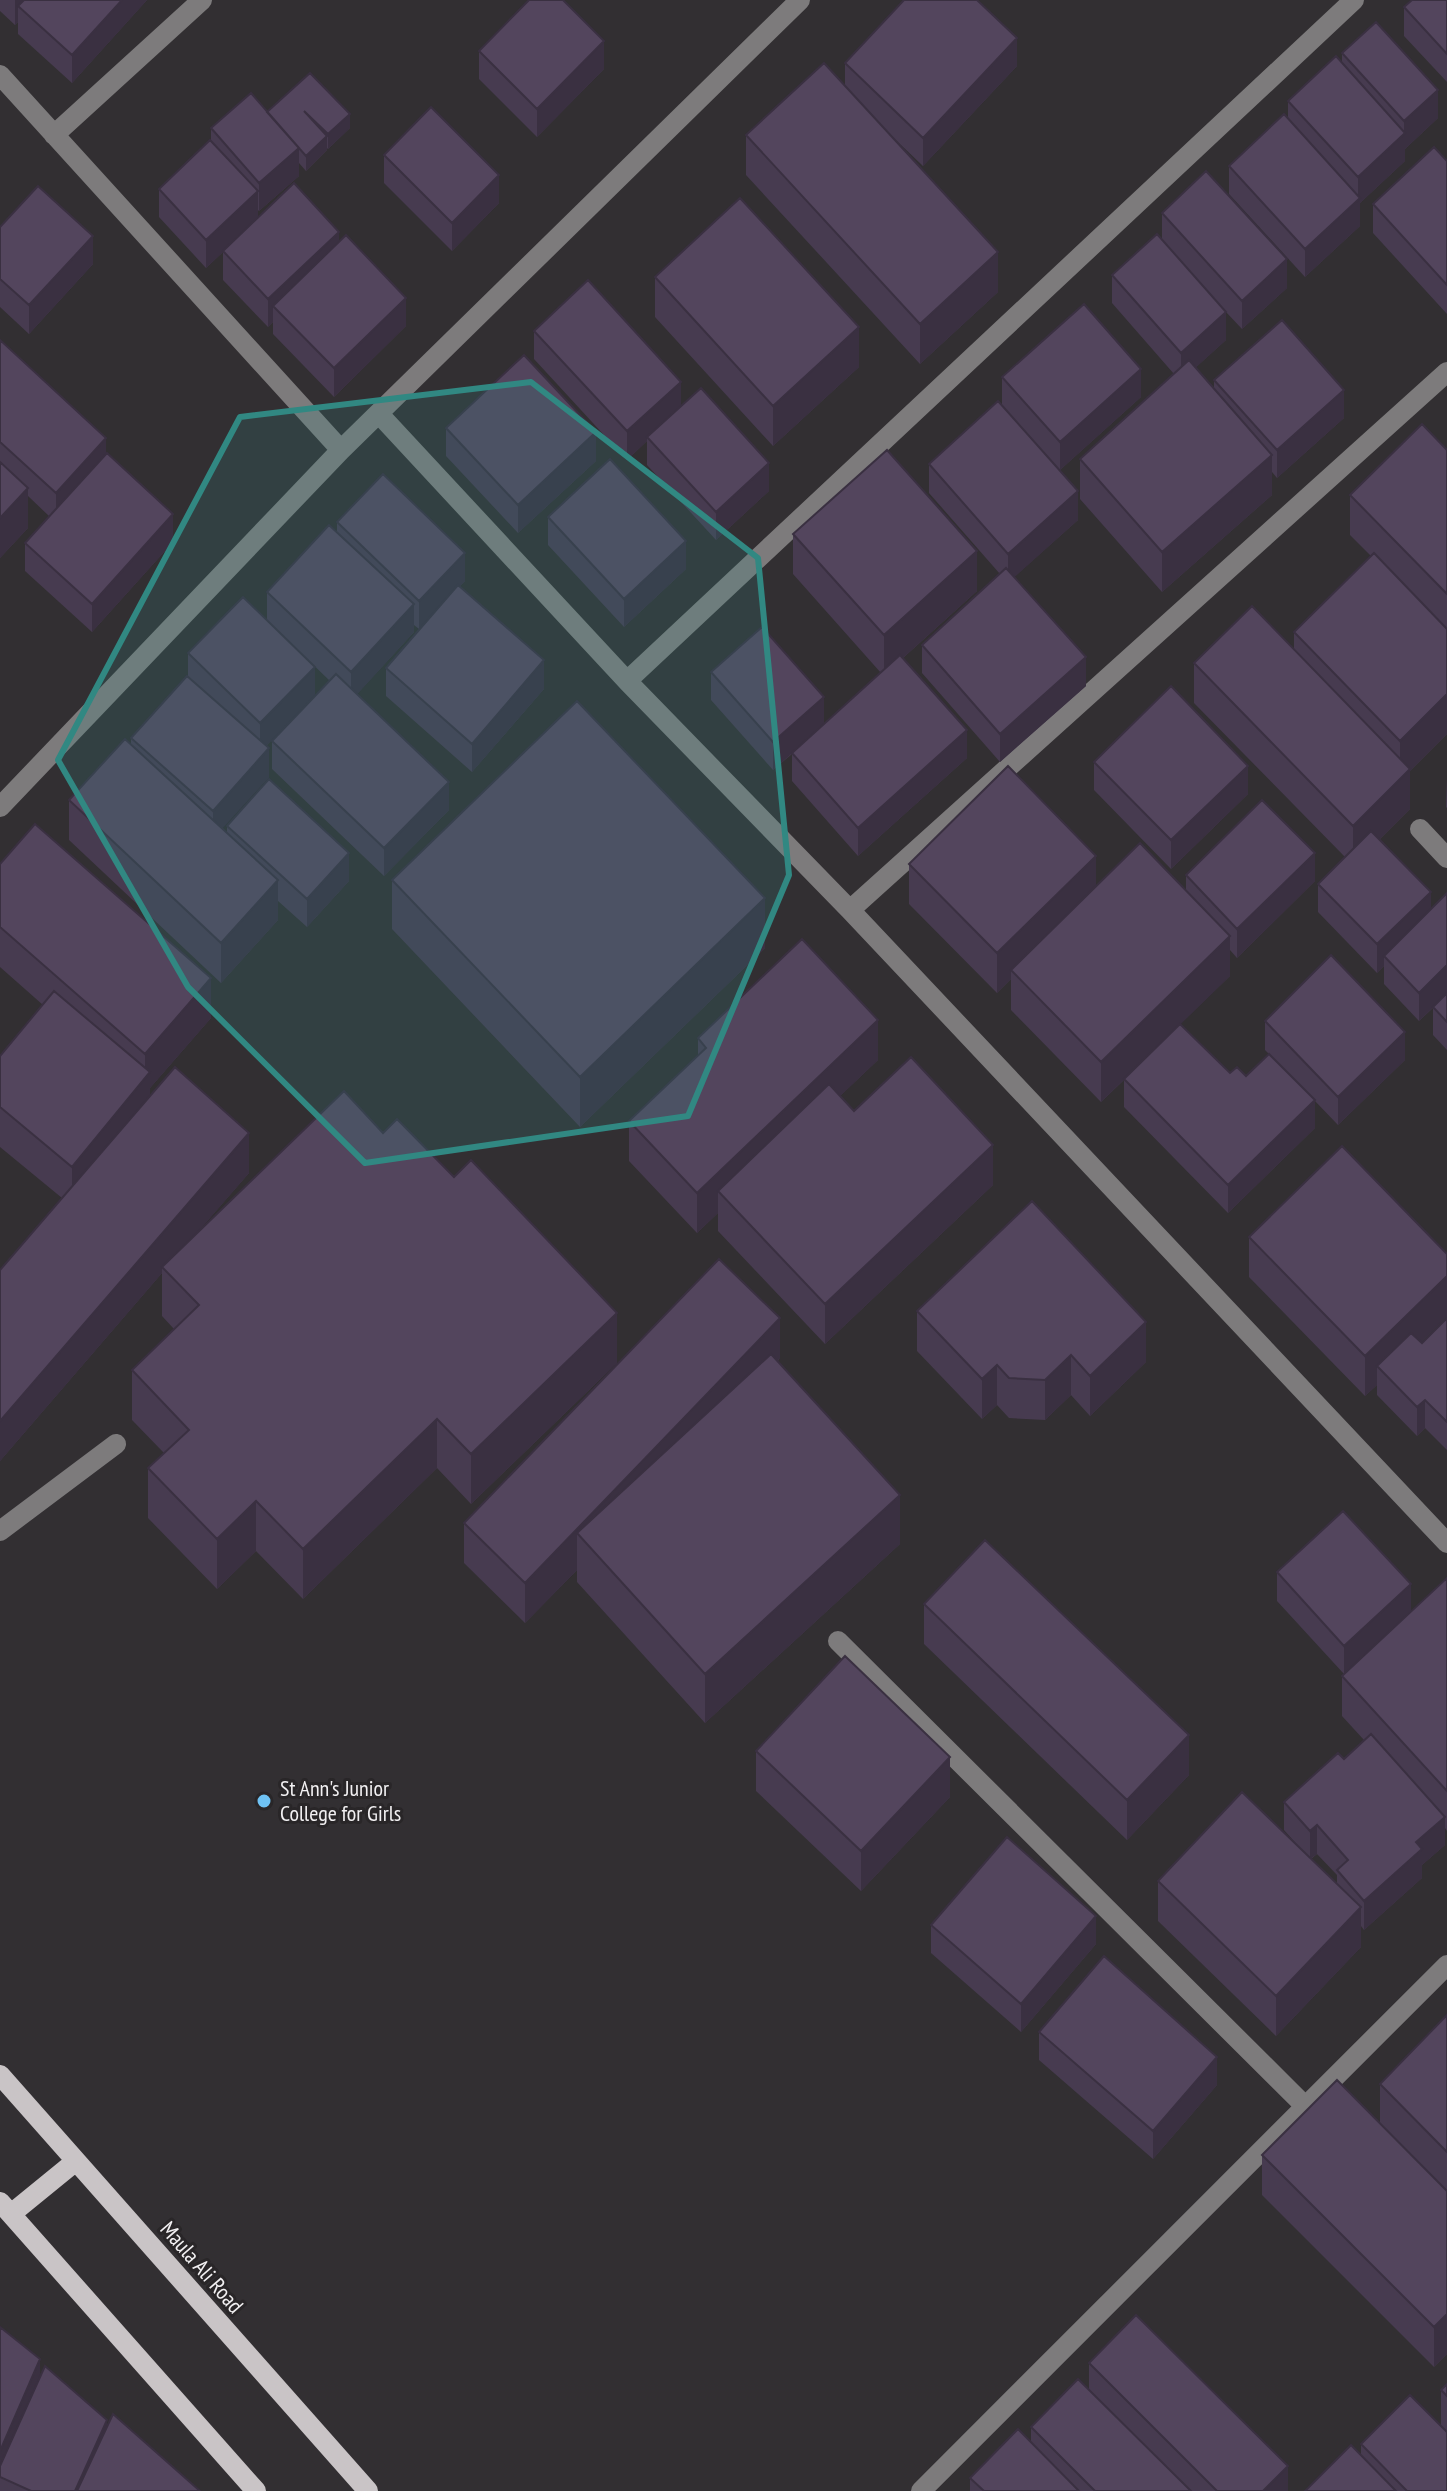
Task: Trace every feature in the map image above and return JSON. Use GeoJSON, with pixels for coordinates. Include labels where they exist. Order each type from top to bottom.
{"type":"FeatureCollection","features":[{"type":"Feature","properties":{"kind":"main road","name":"Maula Ali Road"},"geometry":{"type":"LineString","coordinates":[[0,2075],[368,2491]]}},
{"type":"Feature","properties":{"kind":"main road"},"geometry":{"type":"LineString","coordinates":[[76,2161],[5,2208],[256,2491]]}},
{"type":"Feature","properties":{"kind":"street"},"geometry":{"type":"LineString","coordinates":[[54,135],[202,0]]}},
{"type":"Feature","properties":{"kind":"street"},"geometry":{"type":"LineString","coordinates":[[0,807],[341,450],[800,0]]}},
{"type":"Feature","properties":{"kind":"street"},"geometry":{"type":"LineString","coordinates":[[627,681],[1354,0]]}},
{"type":"Feature","properties":{"kind":"street"},"geometry":{"type":"LineString","coordinates":[[0,75],[341,450]]}},
{"type":"Feature","properties":{"kind":"street"},"geometry":{"type":"LineString","coordinates":[[850,910],[1447,372]]}},
{"type":"Feature","properties":{"kind":"street"},"geometry":{"type":"LineString","coordinates":[[380,415],[627,681],[850,910],[1447,1543]]}},
{"type":"Feature","properties":{"kind":"street"},"geometry":{"type":"LineString","coordinates":[[1420,829],[1447,858]]}},
{"type":"Feature","properties":{"kind":"street"},"geometry":{"type":"LineString","coordinates":[[0,1531],[116,1444]]}},
{"type":"Feature","properties":{"kind":"street"},"geometry":{"type":"LineString","coordinates":[[838,1641],[1305,2106]]}},
{"type":"Feature","properties":{"kind":"street"},"geometry":{"type":"LineString","coordinates":[[921,2491],[1447,1965]]}},
{"type":"Feature","properties":{"kind":"highlighted area"},"geometry":{"type":"Polygon","coordinates":[[[531,382],[758,558],[789,875],[688,1116],[365,1163],[188,987],[58,760],[240,417],[531,382]]]}},
{"type":"Feature","properties":{"kind":"building"},"geometry":{"type":"Polygon","coordinates":[[[24,0],[122,0],[72,55],[18,6],[24,0]]]}},
{"type":"Feature","properties":{"kind":"building"},"geometry":{"type":"Polygon","coordinates":[[[529,0],[563,0],[604,41],[537,109],[479,51],[529,0]]]}},
{"type":"Feature","properties":{"kind":"building"},"geometry":{"type":"Polygon","coordinates":[[[904,0],[977,0],[1017,38],[923,138],[845,63],[904,0]]]}},
{"type":"Feature","properties":{"kind":"building"},"geometry":{"type":"Polygon","coordinates":[[[1412,0],[1447,0],[1447,54],[1404,7],[1412,0]]]}},
{"type":"Feature","properties":{"kind":"building"},"geometry":{"type":"Polygon","coordinates":[[[1376,22],[1438,90],[1404,121],[1342,53],[1376,22]]]}},
{"type":"Feature","properties":{"kind":"building"},"geometry":{"type":"Polygon","coordinates":[[[1336,56],[1405,133],[1358,177],[1288,101],[1336,56]]]}},
{"type":"Feature","properties":{"kind":"building"},"geometry":{"type":"Polygon","coordinates":[[[824,63],[998,252],[920,324],[746,135],[824,63]]]}},
{"type":"Feature","properties":{"kind":"building"},"geometry":{"type":"Polygon","coordinates":[[[310,73],[350,114],[328,134],[304,111],[327,136],[306,156],[267,112],[310,73]]]}},
{"type":"Feature","properties":{"kind":"building"},"geometry":{"type":"Polygon","coordinates":[[[251,93],[299,148],[259,183],[211,128],[251,93]]]}},
{"type":"Feature","properties":{"kind":"building"},"geometry":{"type":"Polygon","coordinates":[[[431,107],[499,175],[452,223],[384,155],[431,107]]]}},
{"type":"Feature","properties":{"kind":"building"},"geometry":{"type":"Polygon","coordinates":[[[1284,114],[1360,198],[1305,249],[1229,166],[1284,114]]]}},
{"type":"Feature","properties":{"kind":"building"},"geometry":{"type":"Polygon","coordinates":[[[210,140],[258,191],[206,240],[159,189],[210,140]]]}},
{"type":"Feature","properties":{"kind":"building"},"geometry":{"type":"Polygon","coordinates":[[[1434,147],[1447,161],[1447,285],[1373,204],[1434,147]]]}},
{"type":"Feature","properties":{"kind":"building"},"geometry":{"type":"Polygon","coordinates":[[[1206,171],[1287,259],[1242,301],[1162,213],[1206,171]]]}},
{"type":"Feature","properties":{"kind":"building"},"geometry":{"type":"Polygon","coordinates":[[[294,183],[339,232],[268,299],[223,251],[294,183]]]}},
{"type":"Feature","properties":{"kind":"building"},"geometry":{"type":"Polygon","coordinates":[[[38,186],[93,236],[29,305],[0,279],[0,227],[38,186]]]}},
{"type":"Feature","properties":{"kind":"building"},"geometry":{"type":"Polygon","coordinates":[[[740,198],[859,327],[773,406],[655,277],[740,198]]]}},
{"type":"Feature","properties":{"kind":"building"},"geometry":{"type":"Polygon","coordinates":[[[1157,234],[1226,312],[1181,353],[1112,275],[1157,234]]]}},
{"type":"Feature","properties":{"kind":"building"},"geometry":{"type":"Polygon","coordinates":[[[346,235],[406,298],[334,368],[273,306],[346,235]]]}},
{"type":"Feature","properties":{"kind":"building"},"geometry":{"type":"Polygon","coordinates":[[[588,280],[681,382],[627,431],[534,331],[588,280]]]}},
{"type":"Feature","properties":{"kind":"building"},"geometry":{"type":"Polygon","coordinates":[[[1084,304],[1141,369],[1060,442],[1002,377],[1084,304]]]}},
{"type":"Feature","properties":{"kind":"building"},"geometry":{"type":"Polygon","coordinates":[[[1282,320],[1344,390],[1277,450],[1214,380],[1282,320]]]}},
{"type":"Feature","properties":{"kind":"building"},"geometry":{"type":"Polygon","coordinates":[[[0,340],[106,438],[56,493],[0,442],[0,340]]]}},
{"type":"Feature","properties":{"kind":"building"},"geometry":{"type":"Polygon","coordinates":[[[524,355],[596,432],[518,505],[446,428],[524,355]]]}},
{"type":"Feature","properties":{"kind":"building"},"geometry":{"type":"Polygon","coordinates":[[[1189,360],[1272,455],[1162,552],[1080,459],[1189,360]]]}},
{"type":"Feature","properties":{"kind":"building"},"geometry":{"type":"Polygon","coordinates":[[[701,388],[769,463],[716,512],[647,437],[701,388]]]}},
{"type":"Feature","properties":{"kind":"building"},"geometry":{"type":"Polygon","coordinates":[[[998,401],[1078,491],[1008,554],[929,464],[998,401]]]}},
{"type":"Feature","properties":{"kind":"building"},"geometry":{"type":"Polygon","coordinates":[[[1422,424],[1447,450],[1447,594],[1350,495],[1422,424]]]}},
{"type":"Feature","properties":{"kind":"building"},"geometry":{"type":"Polygon","coordinates":[[[887,450],[977,551],[884,635],[793,534],[887,450]]]}},
{"type":"Feature","properties":{"kind":"building"},"geometry":{"type":"Polygon","coordinates":[[[107,453],[173,514],[92,604],[25,543],[107,453]]]}},
{"type":"Feature","properties":{"kind":"building"},"geometry":{"type":"Polygon","coordinates":[[[610,459],[686,541],[624,599],[548,517],[610,459]]]}},
{"type":"Feature","properties":{"kind":"building"},"geometry":{"type":"Polygon","coordinates":[[[0,462],[28,488],[0,518],[0,462]]]}},
{"type":"Feature","properties":{"kind":"building"},"geometry":{"type":"Polygon","coordinates":[[[383,474],[465,553],[419,601],[337,522],[383,474]]]}},
{"type":"Feature","properties":{"kind":"building"},"geometry":{"type":"Polygon","coordinates":[[[329,525],[414,604],[351,672],[267,592],[329,525]]]}},
{"type":"Feature","properties":{"kind":"building"},"geometry":{"type":"Polygon","coordinates":[[[1374,553],[1447,629],[1447,694],[1400,741],[1294,632],[1374,553]]]}},
{"type":"Feature","properties":{"kind":"building"},"geometry":{"type":"Polygon","coordinates":[[[1006,568],[1086,657],[1000,734],[922,645],[1006,568]]]}},
{"type":"Feature","properties":{"kind":"building"},"geometry":{"type":"Polygon","coordinates":[[[458,585],[544,660],[472,744],[386,668],[458,585]]]}},
{"type":"Feature","properties":{"kind":"building"},"geometry":{"type":"Polygon","coordinates":[[[243,597],[315,667],[260,723],[188,653],[243,597]]]}},
{"type":"Feature","properties":{"kind":"building"},"geometry":{"type":"Polygon","coordinates":[[[1252,606],[1410,769],[1353,826],[1194,663],[1252,606]]]}},
{"type":"Feature","properties":{"kind":"building"},"geometry":{"type":"Polygon","coordinates":[[[762,627],[824,697],[773,742],[711,672],[762,627]]]}},
{"type":"Feature","properties":{"kind":"building"},"geometry":{"type":"Polygon","coordinates":[[[900,655],[967,730],[858,828],[792,753],[900,655]]]}},
{"type":"Feature","properties":{"kind":"building"},"geometry":{"type":"Polygon","coordinates":[[[336,674],[449,782],[384,848],[272,741],[336,674]]]}},
{"type":"Feature","properties":{"kind":"building"},"geometry":{"type":"Polygon","coordinates":[[[187,676],[269,748],[213,811],[131,738],[187,676]]]}},
{"type":"Feature","properties":{"kind":"building"},"geometry":{"type":"Polygon","coordinates":[[[1171,686],[1248,766],[1171,840],[1094,762],[1171,686]]]}},
{"type":"Feature","properties":{"kind":"building"},"geometry":{"type":"Polygon","coordinates":[[[577,701],[765,898],[580,1077],[392,880],[577,701]]]}},
{"type":"Feature","properties":{"kind":"building"},"geometry":{"type":"Polygon","coordinates":[[[125,739],[278,880],[221,943],[69,800],[125,739]]]}},
{"type":"Feature","properties":{"kind":"building"},"geometry":{"type":"Polygon","coordinates":[[[1008,766],[1096,856],[997,953],[909,864],[1008,766]]]}},
{"type":"Feature","properties":{"kind":"building"},"geometry":{"type":"Polygon","coordinates":[[[269,779],[349,853],[307,899],[227,826],[269,779]]]}},
{"type":"Feature","properties":{"kind":"building"},"geometry":{"type":"Polygon","coordinates":[[[1262,800],[1315,853],[1237,929],[1186,875],[1262,800]]]}},
{"type":"Feature","properties":{"kind":"building"},"geometry":{"type":"Polygon","coordinates":[[[35,824],[211,978],[145,1054],[0,927],[0,864],[35,824]]]}},
{"type":"Feature","properties":{"kind":"building"},"geometry":{"type":"Polygon","coordinates":[[[1371,831],[1431,892],[1377,944],[1318,884],[1371,831]]]}},
{"type":"Feature","properties":{"kind":"building"},"geometry":{"type":"Polygon","coordinates":[[[1140,843],[1230,936],[1101,1062],[1011,970],[1140,843]]]}},
{"type":"Feature","properties":{"kind":"building"},"geometry":{"type":"Polygon","coordinates":[[[1447,893],[1447,965],[1419,993],[1384,956],[1447,893]]]}},
{"type":"Feature","properties":{"kind":"building"},"geometry":{"type":"Polygon","coordinates":[[[802,939],[878,1020],[697,1193],[629,1121],[706,1048],[698,1038],[802,939]]]}},
{"type":"Feature","properties":{"kind":"building"},"geometry":{"type":"Polygon","coordinates":[[[1331,955],[1405,1032],[1338,1097],[1265,1021],[1331,955]]]}},
{"type":"Feature","properties":{"kind":"building"},"geometry":{"type":"Polygon","coordinates":[[[54,991],[150,1072],[72,1167],[0,1107],[0,1056],[54,991]]]}},
{"type":"Feature","properties":{"kind":"building"},"geometry":{"type":"Polygon","coordinates":[[[1447,993],[1447,1022],[1433,1007],[1447,993]]]}},
{"type":"Feature","properties":{"kind":"building"},"geometry":{"type":"Polygon","coordinates":[[[1180,1024],[1230,1073],[1237,1067],[1246,1076],[1269,1054],[1315,1100],[1228,1185],[1124,1079],[1180,1024]]]}},
{"type":"Feature","properties":{"kind":"building"},"geometry":{"type":"Polygon","coordinates":[[[911,1057],[993,1145],[825,1304],[718,1191],[829,1084],[854,1111],[911,1057]]]}},
{"type":"Feature","properties":{"kind":"building"},"geometry":{"type":"Polygon","coordinates":[[[175,1067],[249,1133],[0,1421],[0,1270],[175,1067]]]}},
{"type":"Feature","properties":{"kind":"building"},"geometry":{"type":"Polygon","coordinates":[[[344,1091],[383,1133],[397,1119],[454,1177],[471,1160],[617,1313],[471,1454],[437,1419],[303,1549],[256,1501],[217,1539],[148,1468],[189,1430],[132,1370],[199,1305],[162,1267],[344,1091]]]}},
{"type":"Feature","properties":{"kind":"building"},"geometry":{"type":"Polygon","coordinates":[[[1342,1146],[1447,1254],[1447,1276],[1365,1356],[1249,1237],[1342,1146]]]}},
{"type":"Feature","properties":{"kind":"building"},"geometry":{"type":"Polygon","coordinates":[[[1032,1201],[1146,1322],[1090,1376],[1071,1355],[1045,1380],[1009,1378],[997,1365],[982,1379],[917,1311],[1032,1201]]]}},
{"type":"Feature","properties":{"kind":"building"},"geometry":{"type":"Polygon","coordinates":[[[719,1259],[780,1318],[525,1583],[464,1523],[719,1259]]]}},
{"type":"Feature","properties":{"kind":"building"},"geometry":{"type":"Polygon","coordinates":[[[1447,1318],[1447,1422],[1425,1400],[1417,1407],[1377,1366],[1411,1333],[1422,1343],[1447,1318]]]}},
{"type":"Feature","properties":{"kind":"building"},"geometry":{"type":"Polygon","coordinates":[[[771,1354],[900,1495],[705,1674],[577,1533],[771,1354]]]}},
{"type":"Feature","properties":{"kind":"building"},"geometry":{"type":"Polygon","coordinates":[[[1343,1511],[1411,1584],[1344,1646],[1277,1572],[1343,1511]]]}},
{"type":"Feature","properties":{"kind":"building"},"geometry":{"type":"Polygon","coordinates":[[[985,1540],[1189,1735],[1127,1800],[924,1604],[985,1540]]]}},
{"type":"Feature","properties":{"kind":"building"},"geometry":{"type":"Polygon","coordinates":[[[1447,1578],[1447,1791],[1342,1676],[1447,1578]]]}},
{"type":"Feature","properties":{"kind":"building"},"geometry":{"type":"Polygon","coordinates":[[[845,1656],[950,1757],[861,1851],[756,1751],[845,1656]]]}},
{"type":"Feature","properties":{"kind":"building"},"geometry":{"type":"Polygon","coordinates":[[[1371,1734],[1445,1817],[1416,1842],[1422,1849],[1364,1901],[1337,1870],[1348,1860],[1317,1825],[1310,1831],[1284,1802],[1338,1753],[1344,1759],[1371,1734]]]}},
{"type":"Feature","properties":{"kind":"building"},"geometry":{"type":"Polygon","coordinates":[[[1242,1792],[1361,1907],[1276,1996],[1158,1881],[1242,1792]]]}},
{"type":"Feature","properties":{"kind":"building"},"geometry":{"type":"Polygon","coordinates":[[[1007,1837],[1096,1916],[1021,2004],[931,1925],[1007,1837]]]}},
{"type":"Feature","properties":{"kind":"building"},"geometry":{"type":"Polygon","coordinates":[[[1104,1956],[1217,2057],[1153,2131],[1039,2032],[1104,1956]]]}},
{"type":"Feature","properties":{"kind":"building"},"geometry":{"type":"Polygon","coordinates":[[[1447,2015],[1447,2152],[1380,2084],[1447,2015]]]}},
{"type":"Feature","properties":{"kind":"building"},"geometry":{"type":"Polygon","coordinates":[[[1337,2080],[1447,2191],[1447,2314],[1434,2327],[1262,2155],[1337,2080]]]}},
{"type":"Feature","properties":{"kind":"building"},"geometry":{"type":"Polygon","coordinates":[[[1136,2315],[1288,2466],[1263,2491],[1217,2491],[1089,2363],[1136,2315]]]}},
{"type":"Feature","properties":{"kind":"building"},"geometry":{"type":"Polygon","coordinates":[[[0,2327],[40,2359],[0,2451],[0,2327]]]}},
{"type":"Feature","properties":{"kind":"building"},"geometry":{"type":"Polygon","coordinates":[[[45,2366],[107,2420],[75,2491],[31,2491],[0,2477],[0,2466],[45,2366]]]}},
{"type":"Feature","properties":{"kind":"building"},"geometry":{"type":"Polygon","coordinates":[[[1078,2379],[1191,2491],[1095,2491],[1031,2427],[1078,2379]]]}},
{"type":"Feature","properties":{"kind":"building"},"geometry":{"type":"Polygon","coordinates":[[[1410,2395],[1447,2432],[1447,2491],[1407,2491],[1361,2444],[1410,2395]]]}},
{"type":"Feature","properties":{"kind":"building"},"geometry":{"type":"Polygon","coordinates":[[[113,2414],[200,2491],[77,2491],[113,2414]]]}},
{"type":"Feature","properties":{"kind":"building"},"geometry":{"type":"Polygon","coordinates":[[[1018,2429],[1079,2491],[984,2491],[970,2478],[1018,2429]]]}},
{"type":"Feature","properties":{"kind":"building"},"geometry":{"type":"Polygon","coordinates":[[[1351,2445],[1396,2491],[1305,2491],[1351,2445]]]}},
{"type":"Feature","properties":{"kind":"place","name":"St Ann's Junior College for Girls"},"geometry":{"type":"Point","coordinates":[264,1801]}}]}
